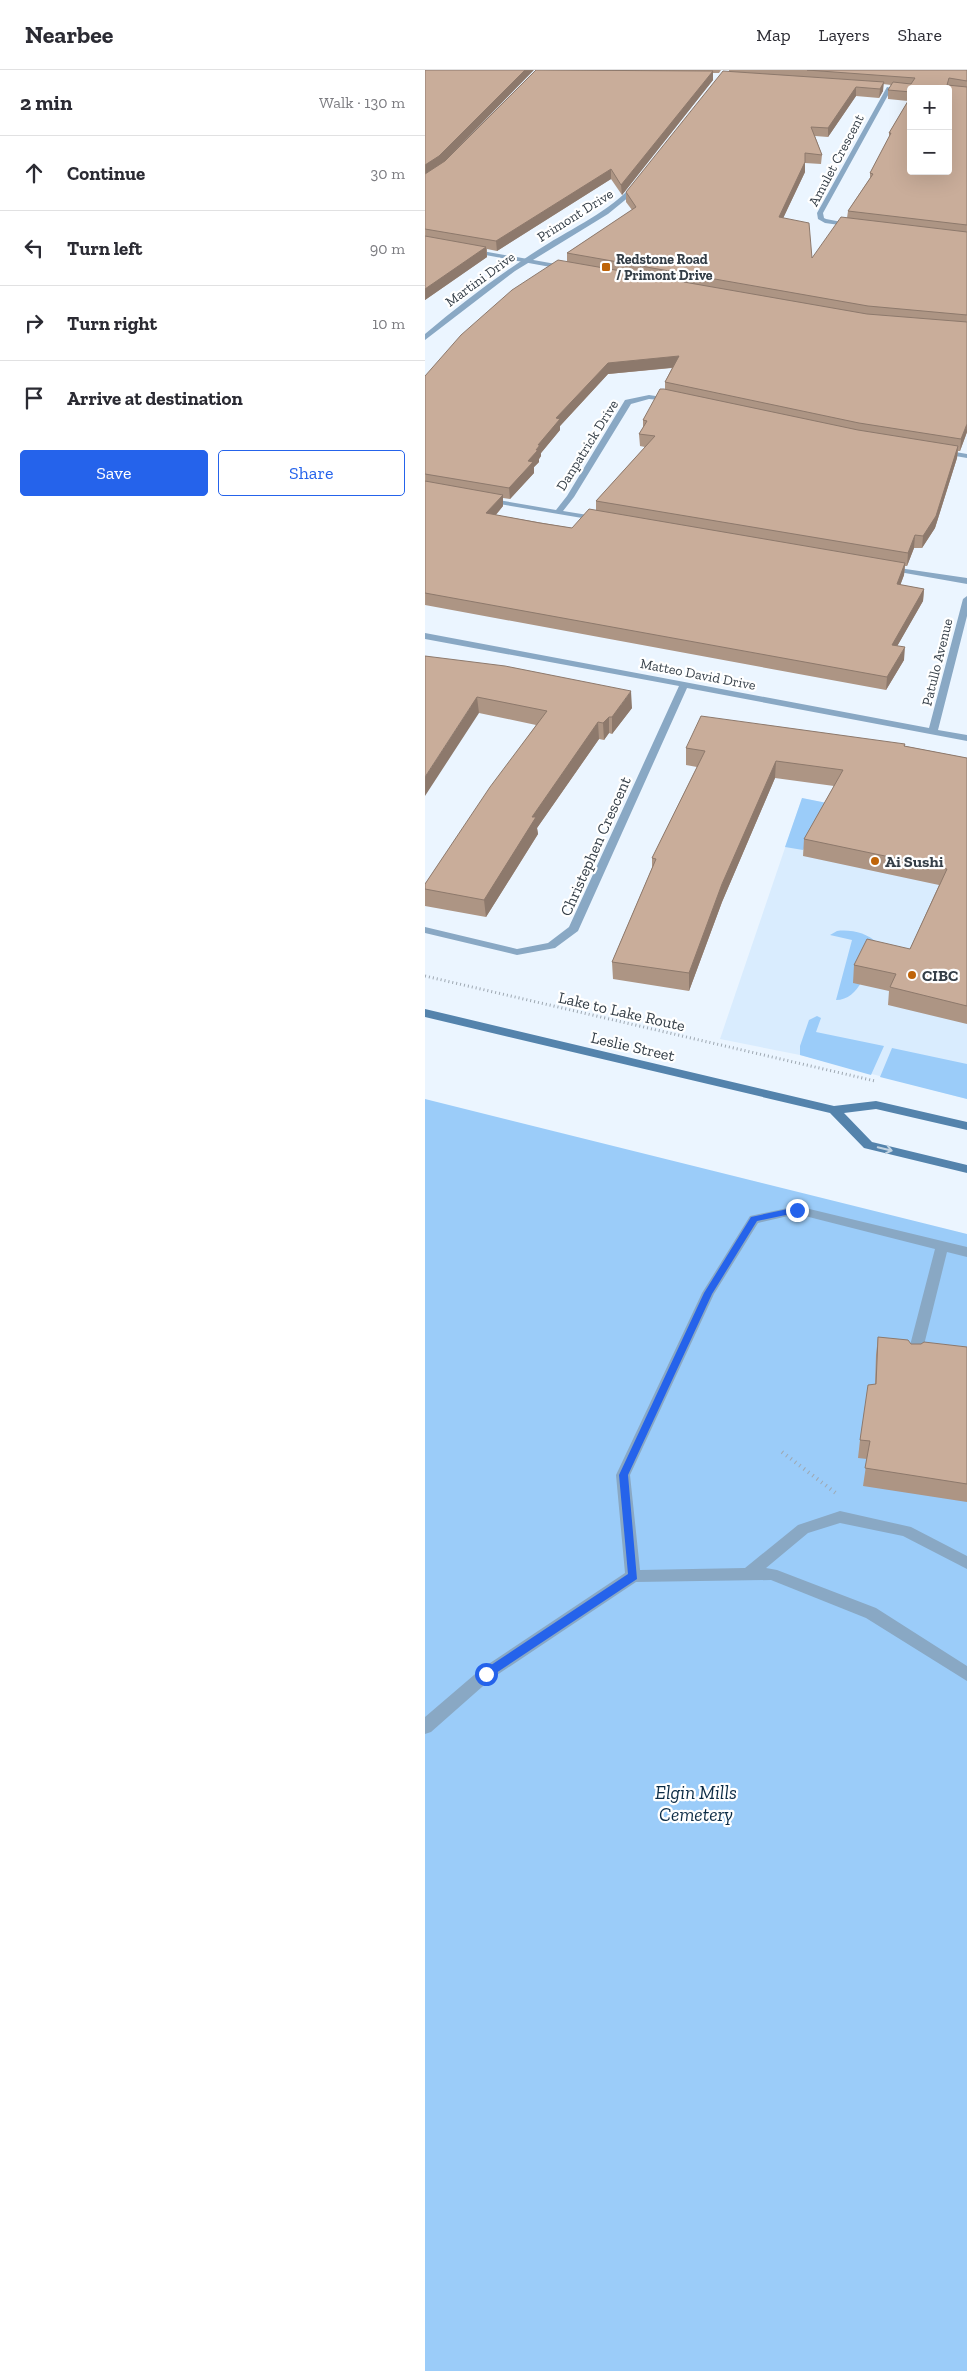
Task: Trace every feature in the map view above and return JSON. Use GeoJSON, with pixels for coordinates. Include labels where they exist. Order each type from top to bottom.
{"type":"FeatureCollection","features":[{"type":"Feature","properties":{"kind":"main road","name":"Leslie Street"},"geometry":{"type":"LineString","coordinates":[[425,1013],[834,1110],[876,1105],[967,1126]]}},
{"type":"Feature","properties":{"kind":"main road"},"geometry":{"type":"LineString","coordinates":[[834,1110],[869,1145],[967,1169]]}},
{"type":"Feature","properties":{"kind":"street"},"geometry":{"type":"LineString","coordinates":[[880,87],[897,88]]}},
{"type":"Feature","properties":{"kind":"street","name":"Amulet Crescent"},"geometry":{"type":"LineString","coordinates":[[861,226],[825,221],[821,219],[820,213],[889,88]]}},
{"type":"Feature","properties":{"kind":"street","name":"Primont Drive"},"geometry":{"type":"LineString","coordinates":[[527,261],[620,204],[640,180]]}},
{"type":"Feature","properties":{"kind":"street"},"geometry":{"type":"LineString","coordinates":[[462,249],[574,269]]}},
{"type":"Feature","properties":{"kind":"street","name":"Martini Drive"},"geometry":{"type":"LineString","coordinates":[[425,338],[454,312],[527,261]]}},
{"type":"Feature","properties":{"kind":"street","name":"Danpatrick Drive"},"geometry":{"type":"LineString","coordinates":[[558,512],[570,497],[628,402],[635,399],[656,397],[681,400]]}},
{"type":"Feature","properties":{"kind":"street"},"geometry":{"type":"LineString","coordinates":[[931,450],[967,456]]}},
{"type":"Feature","properties":{"kind":"street"},"geometry":{"type":"LineString","coordinates":[[482,499],[606,520]]}},
{"type":"Feature","properties":{"kind":"street"},"geometry":{"type":"LineString","coordinates":[[875,566],[967,581]]}},
{"type":"Feature","properties":{"kind":"street","name":"Patullo Avenue"},"geometry":{"type":"LineString","coordinates":[[933,732],[967,599]]}},
{"type":"Feature","properties":{"kind":"street","name":"Matteo David Drive"},"geometry":{"type":"LineString","coordinates":[[425,636],[967,738]]}},
{"type":"Feature","properties":{"kind":"street","name":"Christephen Crescent"},"geometry":{"type":"LineString","coordinates":[[425,930],[517,952],[551,946],[575,929],[684,685]]}},
{"type":"Feature","properties":{"kind":"street"},"geometry":{"type":"LineString","coordinates":[[633,1576],[623,1475],[708,1293],[754,1219],[797,1210],[967,1252]]}},
{"type":"Feature","properties":{"kind":"street"},"geometry":{"type":"LineString","coordinates":[[914,1357],[941,1246]]}},
{"type":"Feature","properties":{"kind":"street"},"geometry":{"type":"LineString","coordinates":[[748,1574],[803,1529],[840,1517],[906,1531],[967,1564]]}},
{"type":"Feature","properties":{"kind":"street"},"geometry":{"type":"LineString","coordinates":[[425,1727],[486,1674],[633,1576],[772,1574],[871,1613],[967,1674]]}},
{"type":"Feature","properties":{"kind":"path","name":"Lake to Lake Route"},"geometry":{"type":"LineString","coordinates":[[425,976],[814,1067]]}},
{"type":"Feature","properties":{"kind":"path"},"geometry":{"type":"LineString","coordinates":[[782,1452],[837,1493],[840,1517]]}},
{"type":"Feature","properties":{"kind":"shaded area"},"geometry":{"type":"Polygon","coordinates":[[[802,798],[967,831],[967,1099],[800,1055],[720,1039],[802,798]]]}},
{"type":"Feature","properties":{"kind":"green space"},"geometry":{"type":"Polygon","coordinates":[[[802,798],[967,831],[825,812],[803,850],[785,847],[802,798]]]}},
{"type":"Feature","properties":{"kind":"green space"},"geometry":{"type":"Polygon","coordinates":[[[837,931],[858,932],[877,943],[866,974],[857,989],[844,999],[836,1000],[852,940],[830,935],[837,931]]]}},
{"type":"Feature","properties":{"kind":"green space"},"geometry":{"type":"Polygon","coordinates":[[[817,1016],[821,1018],[816,1032],[884,1046],[871,1075],[800,1055],[800,1046],[809,1020],[817,1016]]]}},
{"type":"Feature","properties":{"kind":"green space"},"geometry":{"type":"Polygon","coordinates":[[[892,1048],[967,1064],[967,1099],[880,1077],[892,1048]]]}},
{"type":"Feature","properties":{"kind":"green space","name":"Elgin Mills Cemetery"},"geometry":{"type":"Polygon","coordinates":[[[425,1099],[967,1234],[967,2371],[425,2371],[425,1099]]]}},
{"type":"Feature","properties":{"kind":"building"},"geometry":{"type":"Polygon","coordinates":[[[425,70],[525,70],[439,156],[425,165],[425,70]]]}},
{"type":"Feature","properties":{"kind":"building"},"geometry":{"type":"Polygon","coordinates":[[[536,70],[713,71],[621,185],[611,169],[496,241],[425,229],[425,174],[445,161],[536,70]]]}},
{"type":"Feature","properties":{"kind":"building"},"geometry":{"type":"Polygon","coordinates":[[[807,70],[967,70],[967,81],[949,78],[947,85],[907,85],[907,92],[888,90],[893,82],[911,84],[915,78],[807,70]]]}},
{"type":"Feature","properties":{"kind":"building"},"geometry":{"type":"Polygon","coordinates":[[[723,71],[884,82],[880,89],[856,87],[828,128],[811,127],[822,155],[805,153],[805,162],[779,217],[809,223],[812,258],[841,217],[967,232],[967,315],[868,306],[567,253],[636,207],[626,192],[723,71]]]}},
{"type":"Feature","properties":{"kind":"building"},"geometry":{"type":"Polygon","coordinates":[[[952,86],[967,87],[967,225],[848,211],[873,174],[870,173],[891,133],[889,133],[907,103],[907,175],[952,175],[952,86]]]}},
{"type":"Feature","properties":{"kind":"building"},"geometry":{"type":"Polygon","coordinates":[[[425,236],[486,247],[425,289],[425,236]]]}},
{"type":"Feature","properties":{"kind":"building"},"geometry":{"type":"Polygon","coordinates":[[[558,260],[867,314],[967,322],[967,424],[961,439],[859,423],[665,382],[679,356],[608,363],[556,418],[560,419],[538,445],[540,445],[536,450],[538,450],[528,461],[533,462],[509,488],[425,474],[425,376],[461,335],[512,290],[558,260]]]}},
{"type":"Feature","properties":{"kind":"building"},"geometry":{"type":"Polygon","coordinates":[[[660,389],[858,430],[958,446],[936,516],[923,536],[915,535],[908,553],[596,501],[655,436],[639,434],[647,421],[643,420],[660,389]]]}},
{"type":"Feature","properties":{"kind":"building"},"geometry":{"type":"Polygon","coordinates":[[[425,481],[503,495],[486,513],[540,523],[572,528],[589,509],[905,563],[897,584],[924,589],[892,645],[905,647],[887,677],[425,593],[425,481]]]}},
{"type":"Feature","properties":{"kind":"building"},"geometry":{"type":"Polygon","coordinates":[[[425,656],[505,666],[631,691],[612,717],[609,717],[603,723],[598,722],[532,817],[536,817],[484,900],[425,889],[425,884],[490,787],[547,711],[477,697],[425,777],[425,656]]]}},
{"type":"Feature","properties":{"kind":"building"},"geometry":{"type":"Polygon","coordinates":[[[701,716],[905,744],[904,746],[967,758],[967,1006],[890,987],[896,974],[854,965],[867,939],[910,949],[947,869],[804,839],[843,770],[776,761],[722,884],[689,973],[612,962],[656,859],[652,858],[705,751],[686,748],[701,716]]]}},
{"type":"Feature","properties":{"kind":"building"},"geometry":{"type":"Polygon","coordinates":[[[878,1337],[908,1340],[911,1344],[921,1344],[924,1342],[967,1347],[967,1484],[865,1468],[870,1441],[860,1440],[868,1385],[876,1384],[878,1337]]]}},
{"type":"Feature","properties":{"kind":"place","name":"Redstone Road / Primont Drive"},"geometry":{"type":"Point","coordinates":[606,267]}},
{"type":"Feature","properties":{"kind":"place","name":"Ai Sushi"},"geometry":{"type":"Point","coordinates":[875,861]}},
{"type":"Feature","properties":{"kind":"place","name":"CIBC"},"geometry":{"type":"Point","coordinates":[912,975]}},
{"type":"Feature","properties":{"kind":"route"},"geometry":{"type":"LineString","coordinates":[[486,1674],[633,1576],[623,1475],[708,1293],[754,1219],[797,1210]]}}]}
